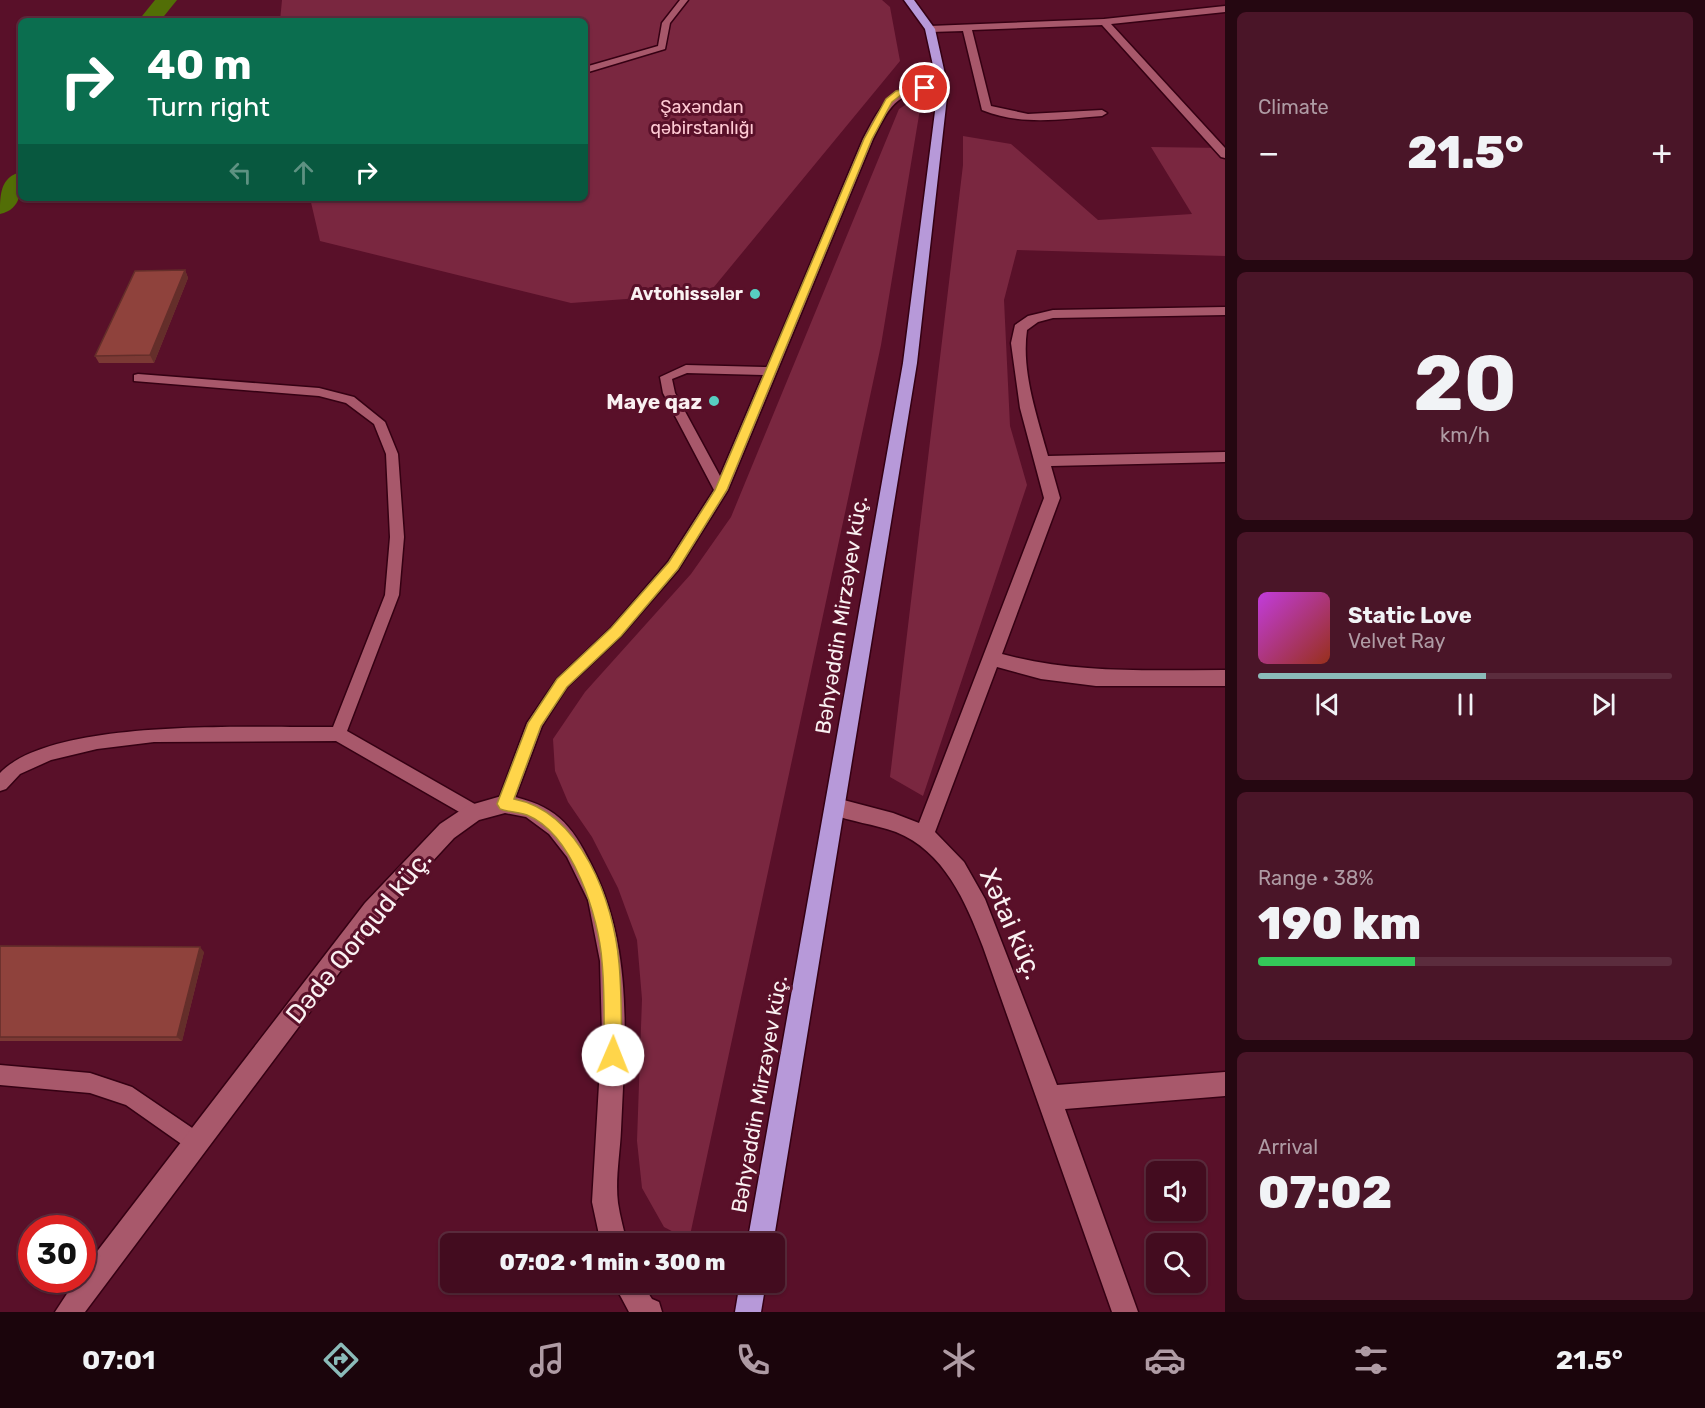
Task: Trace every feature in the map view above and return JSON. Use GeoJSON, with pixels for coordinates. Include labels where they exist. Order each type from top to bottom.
{"type":"FeatureCollection","features":[{"type":"Feature","properties":{"kind":"highway","name":"Bəhyəddin Mirzəyev küç."},"geometry":{"type":"LineString","coordinates":[[762,1233],[910,363],[929,222],[943,88],[936,46],[930,29],[909,0]]}},
{"type":"Feature","properties":{"kind":"highway"},"geometry":{"type":"LineString","coordinates":[[748,1312],[751,1293]]}},
{"type":"Feature","properties":{"kind":"street"},"geometry":{"type":"LineString","coordinates":[[930,29],[1104,22],[1225,9]]}},
{"type":"Feature","properties":{"kind":"street"},"geometry":{"type":"LineString","coordinates":[[1104,22],[1225,155]]}},
{"type":"Feature","properties":{"kind":"street"},"geometry":{"type":"LineString","coordinates":[[967,29],[986,108],[999,114],[1021,117],[1102,113]]}},
{"type":"Feature","properties":{"kind":"street"},"geometry":{"type":"LineString","coordinates":[[924,835],[1052,498],[1034,441],[1027,408],[1018,343],[1020,328],[1033,319],[1053,314],[1225,311]]}},
{"type":"Feature","properties":{"kind":"street"},"geometry":{"type":"LineString","coordinates":[[1042,461],[1225,457]]}},
{"type":"Feature","properties":{"kind":"street"},"geometry":{"type":"LineString","coordinates":[[991,658],[1041,672],[1096,678],[1225,678]]}},
{"type":"Feature","properties":{"kind":"street","name":"Dədə Qorqud küç."},"geometry":{"type":"LineString","coordinates":[[68,1312],[373,910],[422,855],[447,831],[474,812],[505,804],[531,809],[556,827],[574,850],[598,899],[611,961],[613,1013],[605,1202],[612,1233]]}},
{"type":"Feature","properties":{"kind":"street","name":"Xətai küç."},"geometry":{"type":"LineString","coordinates":[[836,807],[898,823],[924,835],[942,851],[962,878],[980,912],[1050,1098],[1125,1312]]}},
{"type":"Feature","properties":{"kind":"street"},"geometry":{"type":"LineString","coordinates":[[1050,1098],[1225,1084]]}},
{"type":"Feature","properties":{"kind":"street"},"geometry":{"type":"LineString","coordinates":[[633,1293],[644,1311]]}},
{"type":"Feature","properties":{"kind":"lane"},"geometry":{"type":"LineString","coordinates":[[588,69],[662,47],[666,23],[684,0]]}},
{"type":"Feature","properties":{"kind":"lane"},"geometry":{"type":"LineString","coordinates":[[505,804],[535,723],[562,683],[616,632],[674,566],[721,490],[868,139],[889,100],[898,93],[911,89],[943,88]]}},
{"type":"Feature","properties":{"kind":"lane"},"geometry":{"type":"LineString","coordinates":[[721,490],[669,393],[666,377],[686,369],[769,371]]}},
{"type":"Feature","properties":{"kind":"lane"},"geometry":{"type":"LineString","coordinates":[[138,378],[319,392],[350,400],[379,422],[392,454],[397,537],[392,596],[338,734]]}},
{"type":"Feature","properties":{"kind":"lane"},"geometry":{"type":"LineString","coordinates":[[0,784],[14,769],[49,754],[98,742],[154,735],[338,734],[474,812]]}},
{"type":"Feature","properties":{"kind":"lane"},"geometry":{"type":"LineString","coordinates":[[0,1075],[90,1083],[132,1097],[197,1143]]}},
{"type":"Feature","properties":{"kind":"green space","name":"Şaxəndan qəbirstanlığı"},"geometry":{"type":"Polygon","coordinates":[[[282,0],[882,0],[890,7],[900,61],[709,293],[571,303],[320,241],[311,201],[588,201],[588,18],[280,18],[282,0]]]}},
{"type":"Feature","properties":{"kind":"green space"},"geometry":{"type":"Polygon","coordinates":[[[921,103],[881,345],[691,1233],[676,1233],[664,1227],[642,1188],[637,1141],[642,999],[637,940],[618,888],[592,837],[568,802],[555,771],[553,739],[585,692],[691,574],[731,517],[899,109],[907,104],[921,103]]]}},
{"type":"Feature","properties":{"kind":"green space"},"geometry":{"type":"Polygon","coordinates":[[[963,136],[1011,144],[1098,220],[1192,214],[1151,147],[1225,148],[1225,256],[1017,250],[1004,300],[1010,426],[1027,485],[923,796],[890,777],[963,165],[963,136]]]}},
{"type":"Feature","properties":{"kind":"building"},"geometry":{"type":"Polygon","coordinates":[[[185,270],[150,355],[95,356],[135,271],[185,270]]]}},
{"type":"Feature","properties":{"kind":"building"},"geometry":{"type":"Polygon","coordinates":[[[0,946],[200,947],[177,1037],[0,1037],[0,946]]]}},
{"type":"Feature","properties":{"kind":"waterway"},"geometry":{"type":"LineString","coordinates":[[151,18],[166,0]]}},
{"type":"Feature","properties":{"kind":"waterway"},"geometry":{"type":"LineString","coordinates":[[0,206],[18,184]]}},
{"type":"Feature","properties":{"kind":"place","name":"Avtohissələr"},"geometry":{"type":"Point","coordinates":[755,294]}},
{"type":"Feature","properties":{"kind":"place","name":"Maye qaz"},"geometry":{"type":"Point","coordinates":[714,401]}},
{"type":"Feature","properties":{"kind":"route"},"geometry":{"type":"LineString","coordinates":[[613,1055],[611,961],[598,899],[574,850],[556,827],[531,809],[505,804],[535,723],[562,683],[616,632],[674,566],[721,490],[868,139],[889,100],[898,93],[925,88]]}}]}
